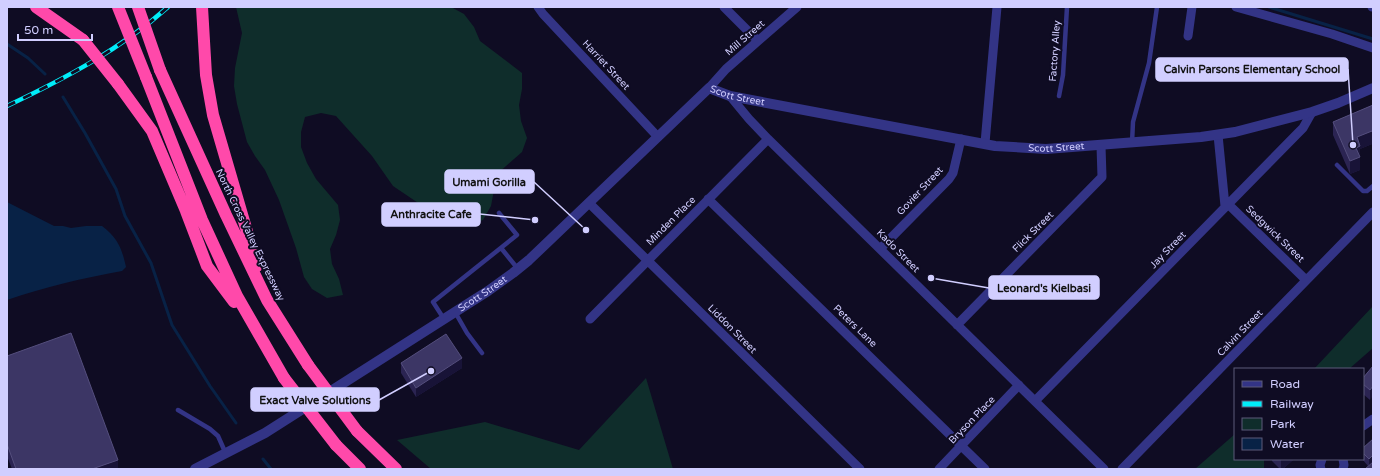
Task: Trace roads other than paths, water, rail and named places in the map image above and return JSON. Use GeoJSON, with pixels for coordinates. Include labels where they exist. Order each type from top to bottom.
{"type":"FeatureCollection","features":[{"type":"Feature","properties":{"kind":"highway"},"geometry":{"type":"LineString","coordinates":[[36,7],[83,40],[118,84],[152,132],[186,211],[207,266],[257,332]]}},
{"type":"Feature","properties":{"kind":"highway"},"geometry":{"type":"LineString","coordinates":[[118,7],[202,220],[237,296],[284,378],[336,445],[360,469]]}},
{"type":"Feature","properties":{"kind":"highway","name":"North Cross Valley Expressway"},"geometry":{"type":"LineString","coordinates":[[138,7],[160,70],[226,215],[267,300],[308,365],[358,431],[396,469]]}},
{"type":"Feature","properties":{"kind":"highway"},"geometry":{"type":"LineString","coordinates":[[202,7],[202,28],[206,76],[212,115],[267,300]]}},
{"type":"Feature","properties":{"kind":"street","name":"Harriet Street"},"geometry":{"type":"LineString","coordinates":[[538,7],[658,136]]}},
{"type":"Feature","properties":{"kind":"street"},"geometry":{"type":"LineString","coordinates":[[724,7],[758,41]]}},
{"type":"Feature","properties":{"kind":"street","name":"Mill Street"},"geometry":{"type":"LineString","coordinates":[[709,88],[726,69],[797,7]]}},
{"type":"Feature","properties":{"kind":"street"},"geometry":{"type":"LineString","coordinates":[[985,144],[997,7]]}},
{"type":"Feature","properties":{"kind":"street"},"geometry":{"type":"LineString","coordinates":[[1188,36],[1192,7]]}},
{"type":"Feature","properties":{"kind":"street"},"geometry":{"type":"LineString","coordinates":[[1236,7],[1332,34],[1373,48]]}},
{"type":"Feature","properties":{"kind":"street","name":"Scott Street"},"geometry":{"type":"LineString","coordinates":[[194,469],[271,430],[488,291],[518,269],[709,88],[730,96],[961,140],[1011,148],[1046,150],[1218,135],[1273,123],[1312,112],[1373,88]]}},
{"type":"Feature","properties":{"kind":"street","name":"Kado Street"},"geometry":{"type":"LineString","coordinates":[[730,96],[749,120],[768,139],[1104,469]]}},
{"type":"Feature","properties":{"kind":"street","name":"Jay Street"},"geometry":{"type":"LineString","coordinates":[[1035,401],[1303,128],[1312,112]]}},
{"type":"Feature","properties":{"kind":"street"},"geometry":{"type":"LineString","coordinates":[[1218,135],[1226,205]]}},
{"type":"Feature","properties":{"kind":"street","name":"Minden Place"},"geometry":{"type":"LineString","coordinates":[[590,319],[768,139]]}},
{"type":"Feature","properties":{"kind":"street","name":"Govier Street"},"geometry":{"type":"LineString","coordinates":[[880,249],[949,179],[954,168],[961,140]]}},
{"type":"Feature","properties":{"kind":"street","name":"Flick Street"},"geometry":{"type":"LineString","coordinates":[[957,325],[1102,177],[1101,146]]}},
{"type":"Feature","properties":{"kind":"street","name":"Peters Lane"},"geometry":{"type":"LineString","coordinates":[[708,199],[985,469]]}},
{"type":"Feature","properties":{"kind":"street","name":"Liddon Street"},"geometry":{"type":"LineString","coordinates":[[589,203],[860,469]]}},
{"type":"Feature","properties":{"kind":"street","name":"Sedgwick Street"},"geometry":{"type":"LineString","coordinates":[[1226,205],[1306,280]]}},
{"type":"Feature","properties":{"kind":"street","name":"Calvin Street"},"geometry":{"type":"LineString","coordinates":[[1122,469],[1373,212]]}},
{"type":"Feature","properties":{"kind":"street","name":"Bryson Place"},"geometry":{"type":"LineString","coordinates":[[939,469],[1019,385]]}},
{"type":"Feature","properties":{"kind":"street"},"geometry":{"type":"LineString","coordinates":[[1364,425],[1373,419]]}},
{"type":"Feature","properties":{"kind":"lane","name":"Factory Alley"},"geometry":{"type":"LineString","coordinates":[[1059,96],[1063,75],[1067,7]]}},
{"type":"Feature","properties":{"kind":"lane"},"geometry":{"type":"LineString","coordinates":[[1132,143],[1133,122],[1149,63],[1157,7]]}},
{"type":"Feature","properties":{"kind":"lane"},"geometry":{"type":"LineString","coordinates":[[1337,165],[1363,190],[1367,191],[1373,186]]}},
{"type":"Feature","properties":{"kind":"lane"},"geometry":{"type":"LineString","coordinates":[[444,319],[433,302],[517,235],[499,213]]}},
{"type":"Feature","properties":{"kind":"lane"},"geometry":{"type":"LineString","coordinates":[[502,248],[518,269]]}},
{"type":"Feature","properties":{"kind":"lane"},"geometry":{"type":"LineString","coordinates":[[454,312],[466,332],[482,353]]}},
{"type":"Feature","properties":{"kind":"lane"},"geometry":{"type":"LineString","coordinates":[[178,410],[214,432],[218,436],[226,454]]}},
{"type":"Feature","properties":{"kind":"water"},"geometry":{"type":"Polygon","coordinates":[[[7,202],[54,226],[71,228],[102,226],[116,240],[123,255],[126,267],[122,271],[64,283],[7,300],[7,202]]]}},
{"type":"Feature","properties":{"kind":"waterway"},"geometry":{"type":"LineString","coordinates":[[1269,7],[1373,39]]}},
{"type":"Feature","properties":{"kind":"waterway"},"geometry":{"type":"LineString","coordinates":[[7,44],[28,58],[45,74]]}},
{"type":"Feature","properties":{"kind":"waterway"},"geometry":{"type":"LineString","coordinates":[[63,97],[116,189],[125,216],[151,263],[172,325],[210,386],[236,423]]}},
{"type":"Feature","properties":{"kind":"waterway"},"geometry":{"type":"LineString","coordinates":[[263,459],[271,469]]}},
{"type":"Feature","properties":{"kind":"railway"},"geometry":{"type":"LineString","coordinates":[[7,106],[71,74],[111,50],[168,7]]}},
{"type":"Feature","properties":{"kind":"place","name":"Calvin Parsons Elementary School"},"geometry":{"type":"Point","coordinates":[1353,145]}},
{"type":"Feature","properties":{"kind":"place","name":"Anthracite Cafe"},"geometry":{"type":"Point","coordinates":[535,220]}},
{"type":"Feature","properties":{"kind":"place","name":"Umami Gorilla"},"geometry":{"type":"Point","coordinates":[586,230]}},
{"type":"Feature","properties":{"kind":"place","name":"Leonard's Kielbasi"},"geometry":{"type":"Point","coordinates":[931,278]}},
{"type":"Feature","properties":{"kind":"place","name":"Exact Valve Solutions"},"geometry":{"type":"Point","coordinates":[431,371]}}]}
